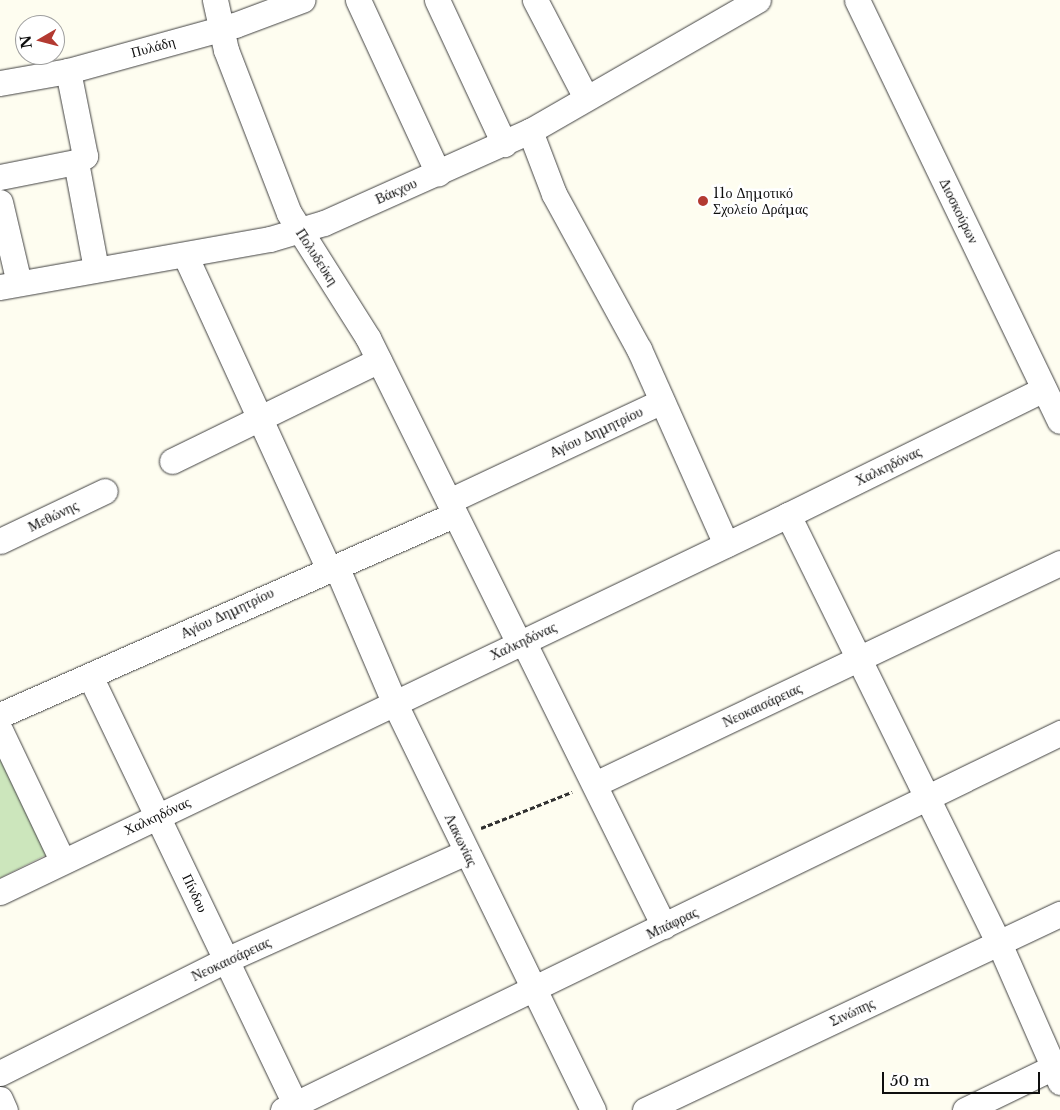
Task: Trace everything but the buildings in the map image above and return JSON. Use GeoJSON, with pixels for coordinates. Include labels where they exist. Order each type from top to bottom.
{"type":"FeatureCollection","features":[{"type":"Feature","properties":{"kind":"street","name":"Πολυδεύκη"},"geometry":{"type":"LineString","coordinates":[[215,0],[221,29],[233,69],[299,230],[356,318],[379,360],[452,507],[595,784],[664,926]]}},
{"type":"Feature","properties":{"kind":"street","name":"Πυλάδη"},"geometry":{"type":"LineString","coordinates":[[0,83],[68,71],[221,29],[302,0]]}},
{"type":"Feature","properties":{"kind":"street"},"geometry":{"type":"LineString","coordinates":[[358,0],[438,173]]}},
{"type":"Feature","properties":{"kind":"street"},"geometry":{"type":"LineString","coordinates":[[438,0],[504,144]]}},
{"type":"Feature","properties":{"kind":"street"},"geometry":{"type":"LineString","coordinates":[[535,0],[586,98]]}},
{"type":"Feature","properties":{"kind":"street","name":"Βάκχου"},"geometry":{"type":"LineString","coordinates":[[9,285],[185,255],[299,230],[355,210],[530,131],[758,0]]}},
{"type":"Feature","properties":{"kind":"street","name":"Διοσκούρων"},"geometry":{"type":"LineString","coordinates":[[857,0],[1060,421]]}},
{"type":"Feature","properties":{"kind":"street"},"geometry":{"type":"LineString","coordinates":[[0,177],[83,159],[86,151],[68,71]]}},
{"type":"Feature","properties":{"kind":"street"},"geometry":{"type":"LineString","coordinates":[[530,131],[554,194],[639,349],[726,544]]}},
{"type":"Feature","properties":{"kind":"street"},"geometry":{"type":"LineString","coordinates":[[76,162],[96,269]]}},
{"type":"Feature","properties":{"kind":"street"},"geometry":{"type":"LineString","coordinates":[[0,202],[9,285]]}},
{"type":"Feature","properties":{"kind":"street","name":"Λακωνίας"},"geometry":{"type":"LineString","coordinates":[[185,255],[333,567],[394,702],[593,1110]]}},
{"type":"Feature","properties":{"kind":"street"},"geometry":{"type":"LineString","coordinates":[[172,461],[379,360]]}},
{"type":"Feature","properties":{"kind":"street","name":"Χαλκηδόνας"},"geometry":{"type":"LineString","coordinates":[[0,892],[62,860],[788,516],[1044,389]]}},
{"type":"Feature","properties":{"kind":"street","name":"Αγίου Δημητρίου"},"geometry":{"type":"LineString","coordinates":[[0,715],[333,567],[662,401]]}},
{"type":"Feature","properties":{"kind":"street","name":"Μεθώνης"},"geometry":{"type":"LineString","coordinates":[[0,541],[105,490]]}},
{"type":"Feature","properties":{"kind":"street"},"geometry":{"type":"LineString","coordinates":[[788,516],[999,943],[1058,1071],[965,1110]]}},
{"type":"Feature","properties":{"kind":"street","name":"Νεοκαισάρειας"},"geometry":{"type":"LineString","coordinates":[[595,784],[1060,563]]}},
{"type":"Feature","properties":{"kind":"street","name":"Πίνδου"},"geometry":{"type":"LineString","coordinates":[[90,676],[226,960],[292,1108]]}},
{"type":"Feature","properties":{"kind":"street"},"geometry":{"type":"LineString","coordinates":[[0,730],[62,860]]}},
{"type":"Feature","properties":{"kind":"street","name":"Μπάφρας"},"geometry":{"type":"LineString","coordinates":[[292,1108],[1060,733]]}},
{"type":"Feature","properties":{"kind":"street","name":"Νεοκαισάρειας"},"geometry":{"type":"LineString","coordinates":[[0,1073],[226,960],[463,845]]}},
{"type":"Feature","properties":{"kind":"street","name":"Σινώπης"},"geometry":{"type":"LineString","coordinates":[[644,1110],[1060,914]]}},
{"type":"Feature","properties":{"kind":"street"},"geometry":{"type":"LineString","coordinates":[[0,1099],[5,1110]]}},
{"type":"Feature","properties":{"kind":"path"},"geometry":{"type":"LineString","coordinates":[[463,845],[534,805],[595,784]]}},
{"type":"Feature","properties":{"kind":"green space"},"geometry":{"type":"Polygon","coordinates":[[[0,759],[46,855],[0,878],[0,759]]]}},
{"type":"Feature","properties":{"kind":"place","name":"11ο Δημοτικό Σχολείο Δράμας"},"geometry":{"type":"Point","coordinates":[703,201]}}]}
